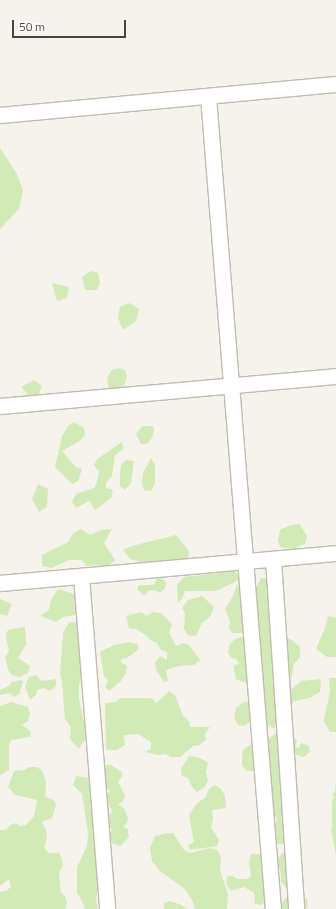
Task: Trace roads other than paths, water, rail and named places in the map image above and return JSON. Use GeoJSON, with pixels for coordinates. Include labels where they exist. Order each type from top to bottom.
{"type":"FeatureCollection","features":[{"type":"Feature","properties":{"kind":"street"},"geometry":{"type":"LineString","coordinates":[[0,114],[336,84]]}},
{"type":"Feature","properties":{"kind":"street"},"geometry":{"type":"LineString","coordinates":[[208,96],[273,909]]}},
{"type":"Feature","properties":{"kind":"street"},"geometry":{"type":"LineString","coordinates":[[0,406],[336,376]]}},
{"type":"Feature","properties":{"kind":"street"},"geometry":{"type":"LineString","coordinates":[[0,583],[336,553]]}},
{"type":"Feature","properties":{"kind":"street"},"geometry":{"type":"LineString","coordinates":[[273,559],[296,909]]}},
{"type":"Feature","properties":{"kind":"street"},"geometry":{"type":"LineString","coordinates":[[81,576],[107,909]]}}]}
